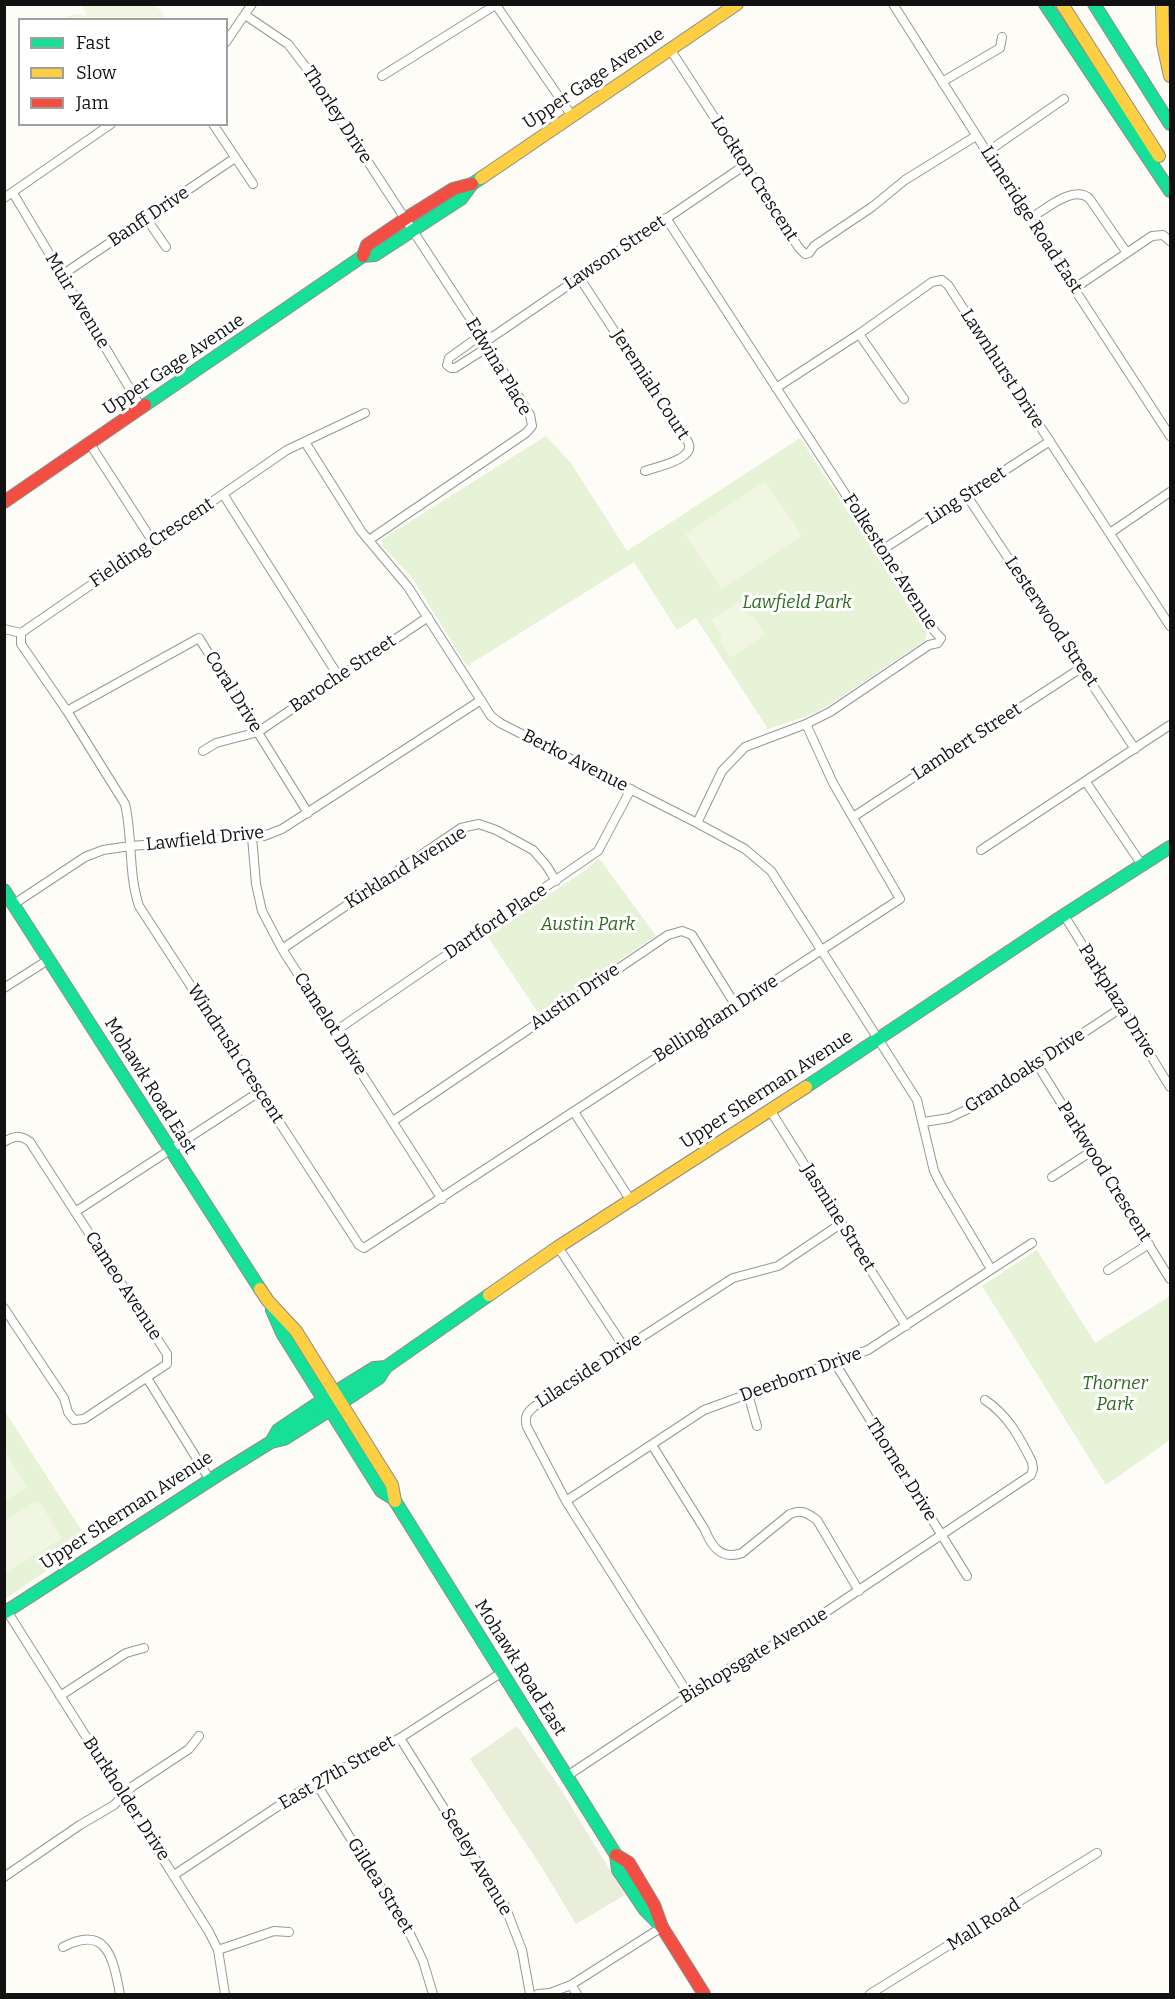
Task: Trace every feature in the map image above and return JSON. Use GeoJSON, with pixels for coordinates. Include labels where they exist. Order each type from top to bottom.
{"type":"FeatureCollection","features":[{"type":"Feature","properties":{"kind":"main road","name":"Upper Gage Avenue"},"geometry":{"type":"LineString","coordinates":[[363,256],[367,245],[405,219],[453,189],[472,184],[737,4]]}},
{"type":"Feature","properties":{"kind":"main road"},"geometry":{"type":"LineString","coordinates":[[1045,4],[1170,191]]}},
{"type":"Feature","properties":{"kind":"main road"},"geometry":{"type":"LineString","coordinates":[[1062,4],[1170,174]]}},
{"type":"Feature","properties":{"kind":"main road"},"geometry":{"type":"LineString","coordinates":[[1094,4],[1170,124]]}},
{"type":"Feature","properties":{"kind":"main road"},"geometry":{"type":"LineString","coordinates":[[1162,4],[1163,44],[1170,76]]}},
{"type":"Feature","properties":{"kind":"main road","name":"Upper Gage Avenue"},"geometry":{"type":"LineString","coordinates":[[4,502],[363,256],[375,255],[461,199],[472,184]]}},
{"type":"Feature","properties":{"kind":"main road","name":"Upper Sherman Avenue"},"geometry":{"type":"LineString","coordinates":[[6,1612],[271,1442],[284,1439],[338,1398],[380,1378],[386,1367],[558,1247],[879,1040],[1064,915],[1170,847]]}},
{"type":"Feature","properties":{"kind":"main road","name":"Mohawk Road East"},"geometry":{"type":"LineString","coordinates":[[4,890],[268,1301],[282,1333],[381,1491],[394,1499]]}},
{"type":"Feature","properties":{"kind":"main road","name":"Mohawk Road East"},"geometry":{"type":"LineString","coordinates":[[268,1301],[296,1331],[392,1485],[394,1499],[616,1855],[618,1870],[645,1910],[662,1927],[704,1995]]}},
{"type":"Feature","properties":{"kind":"street"},"geometry":{"type":"LineString","coordinates":[[228,39],[252,4]]}},
{"type":"Feature","properties":{"kind":"street","name":"Limeridge Road East"},"geometry":{"type":"LineString","coordinates":[[893,4],[1170,436]]}},
{"type":"Feature","properties":{"kind":"street"},"geometry":{"type":"LineString","coordinates":[[382,76],[496,5],[572,116]]}},
{"type":"Feature","properties":{"kind":"street","name":"Thorley Drive"},"geometry":{"type":"LineString","coordinates":[[246,15],[288,44],[308,70],[413,231]]}},
{"type":"Feature","properties":{"kind":"street"},"geometry":{"type":"LineString","coordinates":[[942,82],[1000,48],[1002,37]]}},
{"type":"Feature","properties":{"kind":"street","name":"Lockton Crescent"},"geometry":{"type":"LineString","coordinates":[[670,49],[805,254],[872,207],[905,180],[976,136]]}},
{"type":"Feature","properties":{"kind":"street"},"geometry":{"type":"LineString","coordinates":[[987,152],[1064,99]]}},
{"type":"Feature","properties":{"kind":"street"},"geometry":{"type":"LineString","coordinates":[[4,198],[108,126]]}},
{"type":"Feature","properties":{"kind":"street"},"geometry":{"type":"LineString","coordinates":[[214,126],[253,184]]}},
{"type":"Feature","properties":{"kind":"street","name":"Banff Drive"},"geometry":{"type":"LineString","coordinates":[[62,275],[235,158]]}},
{"type":"Feature","properties":{"kind":"street","name":"Lawson Street"},"geometry":{"type":"LineString","coordinates":[[485,341],[746,165]]}},
{"type":"Feature","properties":{"kind":"street","name":"Muir Avenue"},"geometry":{"type":"LineString","coordinates":[[13,193],[142,409]]}},
{"type":"Feature","properties":{"kind":"street"},"geometry":{"type":"LineString","coordinates":[[1029,219],[1068,195],[1081,194],[1089,198],[1127,253]]}},
{"type":"Feature","properties":{"kind":"street"},"geometry":{"type":"LineString","coordinates":[[146,218],[166,247]]}},
{"type":"Feature","properties":{"kind":"street","name":"Folkestone Avenue"},"geometry":{"type":"LineString","coordinates":[[666,218],[941,638],[938,643],[929,645],[830,712],[806,724],[745,747],[722,771],[697,823]]}},
{"type":"Feature","properties":{"kind":"street","name":"Edwina Place"},"geometry":{"type":"LineString","coordinates":[[369,540],[526,433],[532,426],[531,416],[413,231]]}},
{"type":"Feature","properties":{"kind":"street"},"geometry":{"type":"LineString","coordinates":[[1075,288],[1154,235],[1163,235],[1170,241]]}},
{"type":"Feature","properties":{"kind":"street","name":"Jeremiah Court"},"geometry":{"type":"LineString","coordinates":[[579,278],[689,443],[690,450],[685,457],[645,471]]}},
{"type":"Feature","properties":{"kind":"street","name":"Lawnhurst Drive"},"geometry":{"type":"LineString","coordinates":[[776,388],[859,334],[932,282],[942,280],[948,285],[1170,626]]}},
{"type":"Feature","properties":{"kind":"street"},"geometry":{"type":"LineString","coordinates":[[859,334],[904,399]]}},
{"type":"Feature","properties":{"kind":"street"},"geometry":{"type":"LineString","coordinates":[[223,494],[287,450],[365,412]]}},
{"type":"Feature","properties":{"kind":"street","name":"Ling Street"},"geometry":{"type":"LineString","coordinates":[[882,550],[1050,441]]}},
{"type":"Feature","properties":{"kind":"street","name":"Berko Avenue"},"geometry":{"type":"LineString","coordinates":[[305,442],[369,540],[405,582],[490,716],[745,849],[771,871],[823,949],[917,1100],[934,1171],[992,1269]]}},
{"type":"Feature","properties":{"kind":"street"},"geometry":{"type":"LineString","coordinates":[[90,444],[153,542]]}},
{"type":"Feature","properties":{"kind":"street"},"geometry":{"type":"LineString","coordinates":[[1110,533],[1170,492]]}},
{"type":"Feature","properties":{"kind":"street","name":"Fielding Crescent"},"geometry":{"type":"LineString","coordinates":[[21,633],[223,494],[339,677]]}},
{"type":"Feature","properties":{"kind":"street","name":"Lesterwood Street"},"geometry":{"type":"LineString","coordinates":[[967,496],[1135,749]]}},
{"type":"Feature","properties":{"kind":"street","name":"Baroche Street"},"geometry":{"type":"LineString","coordinates":[[203,751],[216,743],[258,732],[428,617]]}},
{"type":"Feature","properties":{"kind":"street"},"geometry":{"type":"LineString","coordinates":[[4,629],[21,633],[21,644],[67,711],[125,804],[130,846]]}},
{"type":"Feature","properties":{"kind":"street","name":"Coral Drive"},"geometry":{"type":"LineString","coordinates":[[67,711],[199,638],[308,813]]}},
{"type":"Feature","properties":{"kind":"street","name":"Lambert Street"},"geometry":{"type":"LineString","coordinates":[[853,817],[1081,668]]}},
{"type":"Feature","properties":{"kind":"street","name":"Lawfield Drive"},"geometry":{"type":"LineString","coordinates":[[14,904],[85,856],[103,850],[264,836],[282,829],[481,700]]}},
{"type":"Feature","properties":{"kind":"street","name":"Bellingham Drive"},"geometry":{"type":"LineString","coordinates":[[367,1248],[900,899],[833,783],[806,724]]}},
{"type":"Feature","properties":{"kind":"street"},"geometry":{"type":"LineString","coordinates":[[981,850],[1170,725]]}},
{"type":"Feature","properties":{"kind":"street"},"geometry":{"type":"LineString","coordinates":[[1086,782],[1142,866]]}},
{"type":"Feature","properties":{"kind":"street","name":"Dartford Place"},"geometry":{"type":"LineString","coordinates":[[334,1032],[598,851],[631,789]]}},
{"type":"Feature","properties":{"kind":"street","name":"Kirkland Avenue"},"geometry":{"type":"LineString","coordinates":[[282,949],[461,828],[479,824],[496,830],[533,850],[556,881]]}},
{"type":"Feature","properties":{"kind":"street","name":"Camelot Drive"},"geometry":{"type":"LineString","coordinates":[[252,837],[255,884],[262,911],[282,949],[442,1199]]}},
{"type":"Feature","properties":{"kind":"street","name":"Windrush Crescent"},"geometry":{"type":"LineString","coordinates":[[130,846],[133,887],[139,906],[359,1245],[367,1248]]}},
{"type":"Feature","properties":{"kind":"street","name":"Parkplaza Drive"},"geometry":{"type":"LineString","coordinates":[[1064,915],[1170,1087]]}},
{"type":"Feature","properties":{"kind":"street","name":"Austin Drive"},"geometry":{"type":"LineString","coordinates":[[393,1121],[668,935],[682,931],[692,935],[736,1006]]}},
{"type":"Feature","properties":{"kind":"street"},"geometry":{"type":"LineString","coordinates":[[4,988],[48,960]]}},
{"type":"Feature","properties":{"kind":"street","name":"Grandoaks Drive"},"geometry":{"type":"LineString","coordinates":[[924,1122],[949,1118],[968,1109],[1121,1008]]}},
{"type":"Feature","properties":{"kind":"street","name":"Parkwood Crescent"},"geometry":{"type":"LineString","coordinates":[[1037,1064],[1170,1279]]}},
{"type":"Feature","properties":{"kind":"street"},"geometry":{"type":"LineString","coordinates":[[75,1212],[259,1092]]}},
{"type":"Feature","properties":{"kind":"street","name":"Jasmine Street"},"geometry":{"type":"LineString","coordinates":[[770,1110],[906,1326]]}},
{"type":"Feature","properties":{"kind":"street"},"geometry":{"type":"LineString","coordinates":[[574,1112],[631,1201]]}},
{"type":"Feature","properties":{"kind":"street","name":"Cameo Avenue"},"geometry":{"type":"LineString","coordinates":[[4,1142],[15,1136],[23,1137],[30,1143],[167,1354],[167,1364],[147,1378]]}},
{"type":"Feature","properties":{"kind":"street"},"geometry":{"type":"LineString","coordinates":[[1052,1177],[1092,1151]]}},
{"type":"Feature","properties":{"kind":"street","name":"Lilacside Drive"},"geometry":{"type":"LineString","coordinates":[[689,1695],[566,1501],[525,1420],[535,1406],[733,1278],[778,1266],[842,1223]]}},
{"type":"Feature","properties":{"kind":"street","name":"Deerborn Drive"},"geometry":{"type":"LineString","coordinates":[[566,1501],[704,1410],[868,1350],[1032,1243]]}},
{"type":"Feature","properties":{"kind":"street"},"geometry":{"type":"LineString","coordinates":[[1108,1270],[1149,1244]]}},
{"type":"Feature","properties":{"kind":"street"},"geometry":{"type":"LineString","coordinates":[[558,1247],[624,1347]]}},
{"type":"Feature","properties":{"kind":"street"},"geometry":{"type":"LineString","coordinates":[[4,1308],[64,1398],[68,1412],[74,1420],[84,1419],[147,1378],[210,1480]]}},
{"type":"Feature","properties":{"kind":"street","name":"Thorner Drive"},"geometry":{"type":"LineString","coordinates":[[835,1363],[967,1576]]}},
{"type":"Feature","properties":{"kind":"street"},"geometry":{"type":"LineString","coordinates":[[748,1395],[757,1426]]}},
{"type":"Feature","properties":{"kind":"street","name":"Bishopsgate Avenue"},"geometry":{"type":"LineString","coordinates":[[567,1776],[733,1666],[790,1636],[1025,1481],[1033,1469],[1029,1455],[1007,1418],[985,1400]]}},
{"type":"Feature","properties":{"kind":"street"},"geometry":{"type":"LineString","coordinates":[[652,1445],[717,1551],[724,1555],[735,1555],[742,1552],[790,1514],[798,1511],[817,1520],[859,1591]]}},
{"type":"Feature","properties":{"kind":"street","name":"Burkholder Drive"},"geometry":{"type":"LineString","coordinates":[[6,1612],[195,1908],[218,1950],[225,1995]]}},
{"type":"Feature","properties":{"kind":"street"},"geometry":{"type":"LineString","coordinates":[[60,1696],[126,1653],[144,1648]]}},
{"type":"Feature","properties":{"kind":"street","name":"East 27th Street"},"geometry":{"type":"LineString","coordinates":[[174,1875],[316,1783],[400,1738],[501,1673]]}},
{"type":"Feature","properties":{"kind":"street"},"geometry":{"type":"LineString","coordinates":[[4,1877],[114,1805],[133,1786],[189,1749],[199,1736]]}},
{"type":"Feature","properties":{"kind":"street","name":"Seeley Avenue"},"geometry":{"type":"LineString","coordinates":[[400,1738],[505,1906],[522,1950],[530,1995]]}},
{"type":"Feature","properties":{"kind":"street","name":"Gildea Street"},"geometry":{"type":"LineString","coordinates":[[316,1783],[409,1932],[423,1961],[433,1995]]}},
{"type":"Feature","properties":{"kind":"street","name":"Mall Road"},"geometry":{"type":"LineString","coordinates":[[870,1995],[1097,1854]]}},
{"type":"Feature","properties":{"kind":"street"},"geometry":{"type":"LineString","coordinates":[[538,1995],[571,1985],[662,1927]]}},
{"type":"Feature","properties":{"kind":"street"},"geometry":{"type":"LineString","coordinates":[[218,1950],[274,1931],[290,1932]]}},
{"type":"Feature","properties":{"kind":"street"},"geometry":{"type":"LineString","coordinates":[[63,1947],[77,1940],[92,1939],[105,1946],[120,1995]]}},
{"type":"Feature","properties":{"kind":"street"},"geometry":{"type":"LineString","coordinates":[[571,1985],[577,1995]]}},
{"type":"Feature","properties":{"kind":"green space"},"geometry":{"type":"Polygon","coordinates":[[[81,4],[156,5],[165,18],[64,18],[75,14],[87,16],[81,4]]]}},
{"type":"Feature","properties":{"kind":"green space","name":"Lawfield Park"},"geometry":{"type":"Polygon","coordinates":[[[546,436],[571,463],[627,551],[800,438],[927,632],[925,641],[818,712],[768,729],[696,618],[677,630],[634,562],[467,666],[411,576],[382,546],[384,538],[546,436]]]}},
{"type":"Feature","properties":{"kind":"green space"},"geometry":{"type":"Polygon","coordinates":[[[765,481],[802,535],[722,589],[685,535],[765,481]]]}},
{"type":"Feature","properties":{"kind":"green space"},"geometry":{"type":"Polygon","coordinates":[[[739,601],[766,634],[731,658],[718,639],[722,636],[711,620],[739,601]]]}},
{"type":"Feature","properties":{"kind":"green space","name":"Austin Park"},"geometry":{"type":"Polygon","coordinates":[[[599,858],[656,936],[539,1014],[487,936],[587,869],[599,858]]]}},
{"type":"Feature","properties":{"kind":"green space","name":"Thorner Park"},"geometry":{"type":"Polygon","coordinates":[[[1037,1250],[1095,1343],[1170,1296],[1170,1440],[1106,1485],[982,1286],[1037,1250]]]}},
{"type":"Feature","properties":{"kind":"green space"},"geometry":{"type":"Polygon","coordinates":[[[4,1410],[89,1542],[5,1599],[4,1599],[4,1410]]]}},
{"type":"Feature","properties":{"kind":"green space"},"geometry":{"type":"Polygon","coordinates":[[[4,1450],[28,1487],[5,1502],[4,1502],[4,1450]]]}},
{"type":"Feature","properties":{"kind":"green space"},"geometry":{"type":"Polygon","coordinates":[[[38,1500],[62,1538],[7,1572],[5,1568],[5,1521],[38,1500]]]}},
{"type":"Feature","properties":{"kind":"green space"},"geometry":{"type":"Polygon","coordinates":[[[517,1726],[560,1788],[625,1895],[576,1924],[541,1866],[470,1759],[517,1726]]]}},
{"type":"Feature","properties":{"kind":"traffic: fast"},"geometry":{"type":"LineString","coordinates":[[1045,4],[1170,191]]}},
{"type":"Feature","properties":{"kind":"traffic: fast"},"geometry":{"type":"LineString","coordinates":[[1094,4],[1170,124]]}},
{"type":"Feature","properties":{"kind":"traffic: fast"},"geometry":{"type":"LineString","coordinates":[[145,405],[363,256],[375,255],[461,199],[472,184],[481,178]]}},
{"type":"Feature","properties":{"kind":"traffic: fast"},"geometry":{"type":"LineString","coordinates":[[806,1087],[1170,847]]}},
{"type":"Feature","properties":{"kind":"traffic: fast"},"geometry":{"type":"LineString","coordinates":[[4,890],[260,1289]]}},
{"type":"Feature","properties":{"kind":"traffic: fast"},"geometry":{"type":"LineString","coordinates":[[4,1613],[221,1473],[271,1442],[284,1439],[341,1403],[379,1378],[386,1367],[489,1295]]}},
{"type":"Feature","properties":{"kind":"traffic: fast"},"geometry":{"type":"LineString","coordinates":[[272,1310],[282,1333],[381,1491],[394,1499]]}},
{"type":"Feature","properties":{"kind":"traffic: fast"},"geometry":{"type":"LineString","coordinates":[[271,1442],[278,1430],[324,1399],[374,1368],[386,1367]]}},
{"type":"Feature","properties":{"kind":"traffic: fast"},"geometry":{"type":"LineString","coordinates":[[395,1501],[616,1855],[618,1870],[645,1910],[662,1927]]}},
{"type":"Feature","properties":{"kind":"traffic: slow"},"geometry":{"type":"LineString","coordinates":[[481,178],[737,4]]}},
{"type":"Feature","properties":{"kind":"traffic: slow"},"geometry":{"type":"LineString","coordinates":[[1062,4],[1159,156]]}},
{"type":"Feature","properties":{"kind":"traffic: slow"},"geometry":{"type":"LineString","coordinates":[[1162,4],[1163,44],[1170,76]]}},
{"type":"Feature","properties":{"kind":"traffic: slow"},"geometry":{"type":"LineString","coordinates":[[489,1295],[558,1247],[806,1087]]}},
{"type":"Feature","properties":{"kind":"traffic: slow"},"geometry":{"type":"LineString","coordinates":[[260,1289],[296,1331],[392,1485],[395,1501]]}},
{"type":"Feature","properties":{"kind":"traffic: jam"},"geometry":{"type":"LineString","coordinates":[[363,256],[367,245],[405,219],[453,189],[472,184]]}},
{"type":"Feature","properties":{"kind":"traffic: jam"},"geometry":{"type":"LineString","coordinates":[[4,502],[145,405]]}},
{"type":"Feature","properties":{"kind":"traffic: jam"},"geometry":{"type":"LineString","coordinates":[[616,1855],[629,1863],[654,1905],[662,1927],[704,1994]]}}]}
